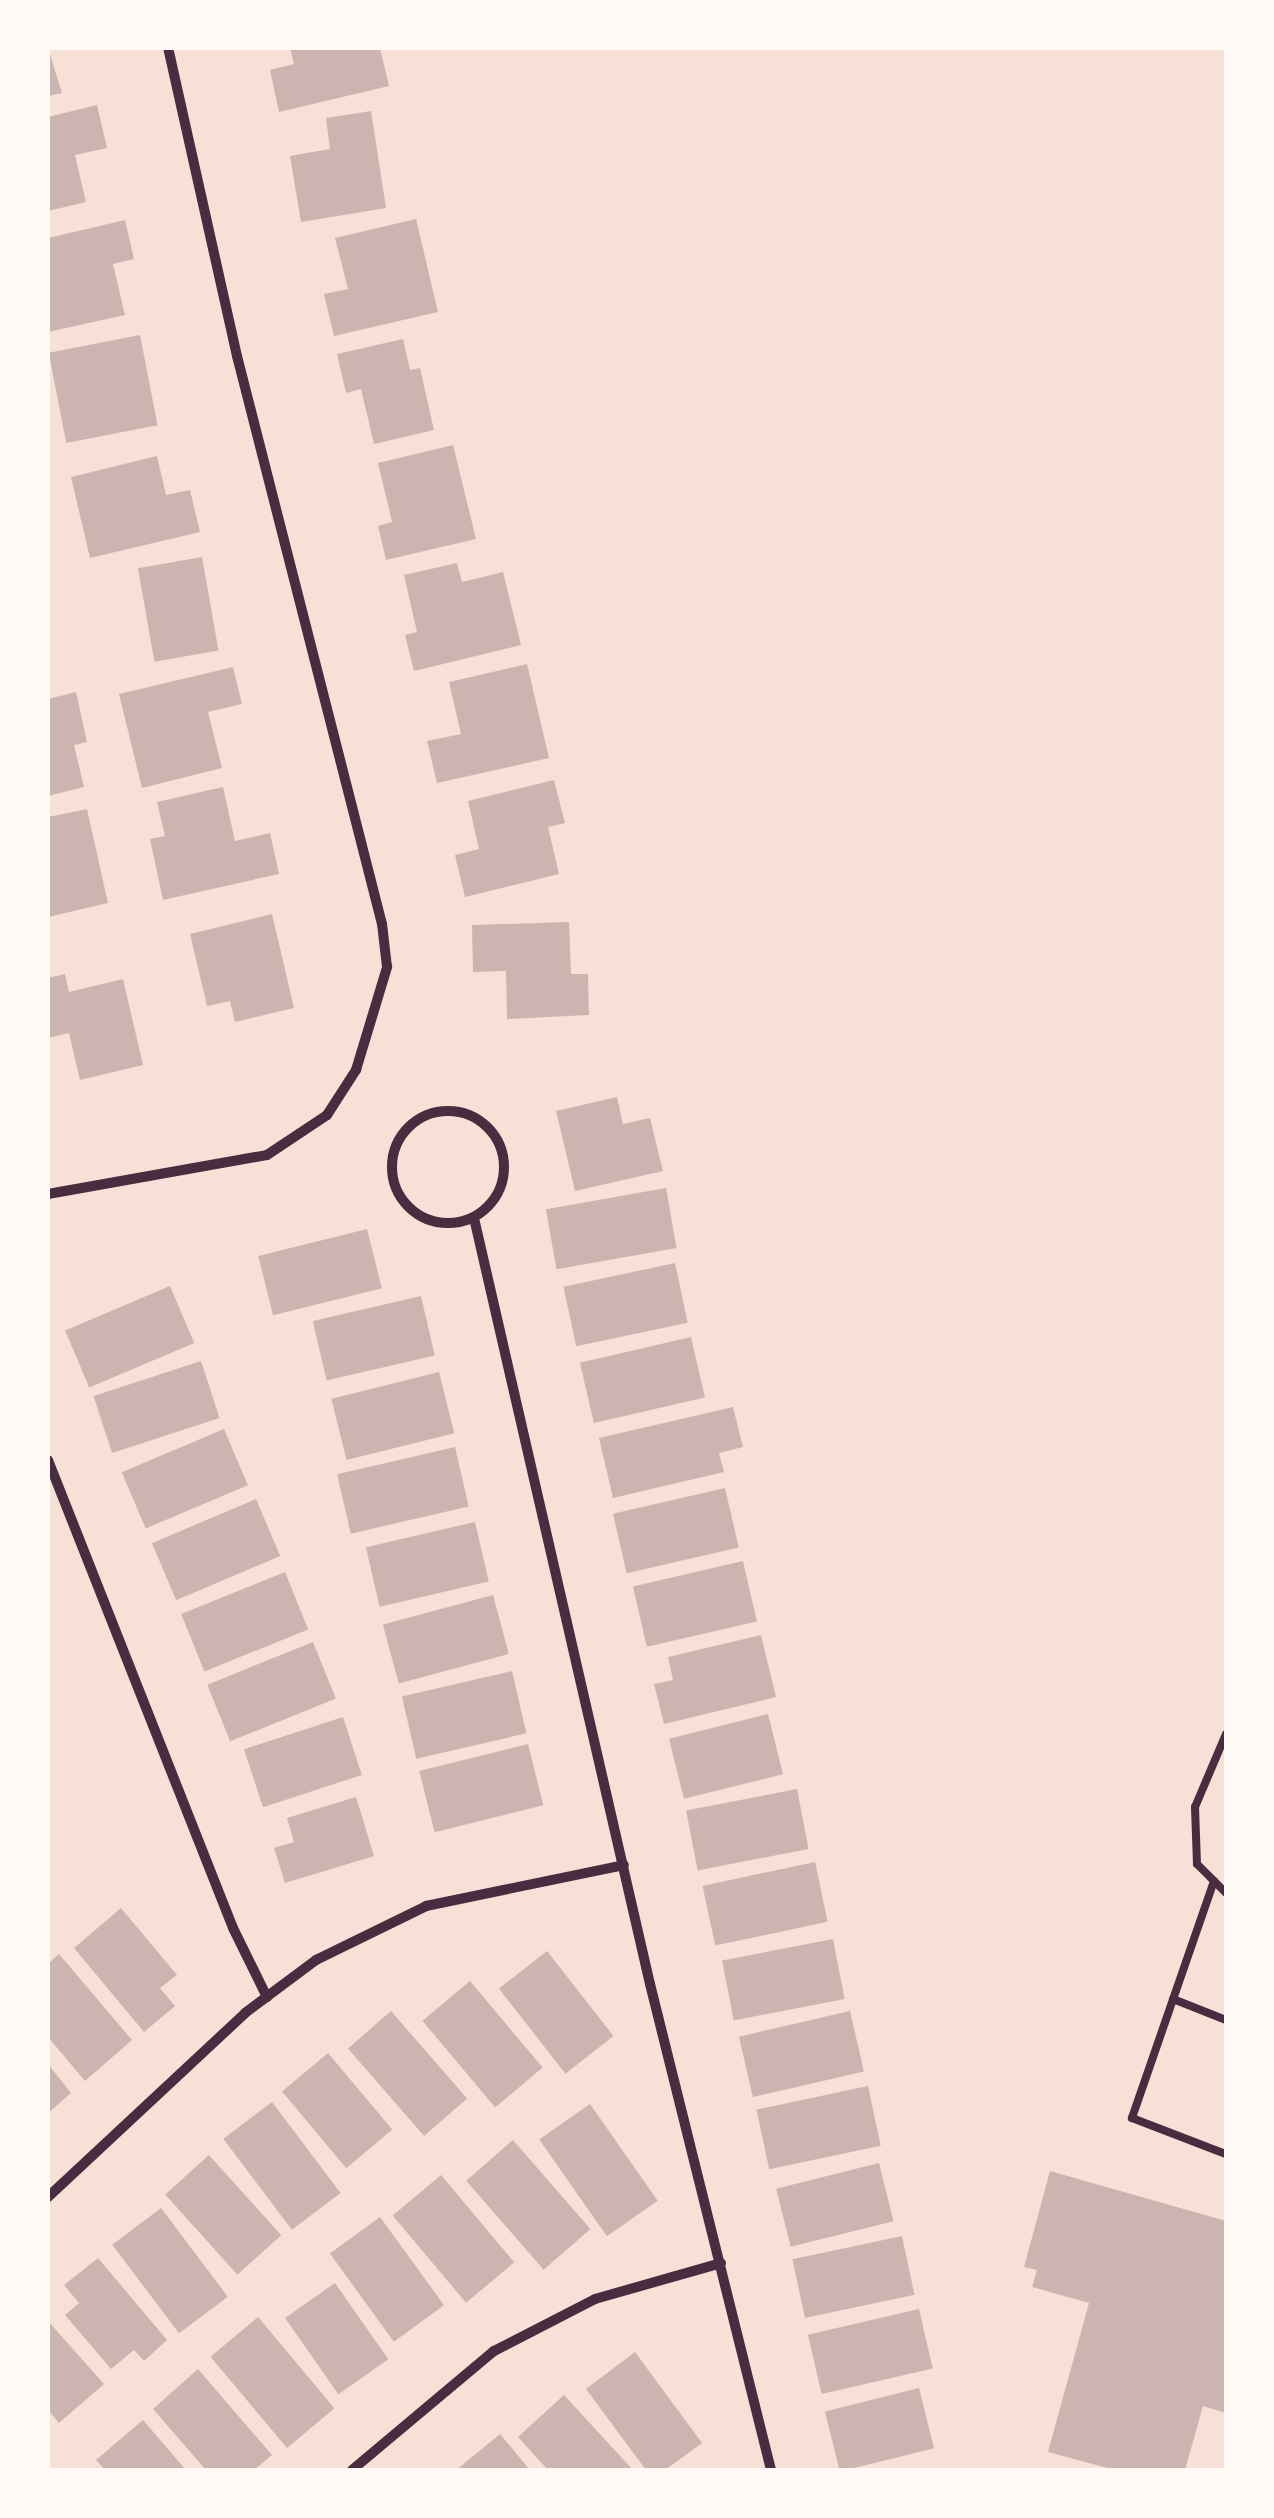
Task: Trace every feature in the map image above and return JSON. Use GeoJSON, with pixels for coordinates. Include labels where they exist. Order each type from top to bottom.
{"type":"FeatureCollection","features":[{"type":"Feature","properties":{"kind":"street"},"geometry":{"type":"LineString","coordinates":[[48,1194],[268,1155],[327,1115],[356,1070],[387,968],[382,924],[237,356],[168,48]]}},
{"type":"Feature","properties":{"kind":"street"},"geometry":{"type":"LineString","coordinates":[[457,1111],[488,1127],[498,1142],[504,1158],[499,1196],[474,1218],[436,1223],[403,1202],[394,1184],[396,1144],[422,1116],[457,1111]]}},
{"type":"Feature","properties":{"kind":"street"},"geometry":{"type":"LineString","coordinates":[[474,1218],[624,1866],[772,2470]]}},
{"type":"Feature","properties":{"kind":"street"},"geometry":{"type":"LineString","coordinates":[[48,1460],[233,1928],[267,1996]]}},
{"type":"Feature","properties":{"kind":"street"},"geometry":{"type":"LineString","coordinates":[[48,2197],[267,1996],[316,1960],[426,1906],[624,1866]]}},
{"type":"Feature","properties":{"kind":"street"},"geometry":{"type":"LineString","coordinates":[[352,2470],[494,2351],[595,2299],[721,2263]]}},
{"type":"Feature","properties":{"kind":"lane"},"geometry":{"type":"LineString","coordinates":[[1226,1734],[1195,1807],[1197,1864],[1226,1894]]}},
{"type":"Feature","properties":{"kind":"lane"},"geometry":{"type":"LineString","coordinates":[[1214,1881],[1132,2118],[1226,2154]]}},
{"type":"Feature","properties":{"kind":"lane"},"geometry":{"type":"LineString","coordinates":[[1173,1999],[1226,2020]]}},
{"type":"Feature","properties":{"kind":"building"},"geometry":{"type":"Polygon","coordinates":[[[48,48],[62,93],[48,96],[48,48]]]}},
{"type":"Feature","properties":{"kind":"building"},"geometry":{"type":"Polygon","coordinates":[[[290,48],[380,48],[389,86],[279,112],[270,70],[294,64],[290,48]]]}},
{"type":"Feature","properties":{"kind":"building"},"geometry":{"type":"Polygon","coordinates":[[[97,105],[107,148],[75,155],[86,202],[48,211],[48,117],[97,105]]]}},
{"type":"Feature","properties":{"kind":"building"},"geometry":{"type":"Polygon","coordinates":[[[371,111],[386,208],[301,222],[290,156],[330,149],[326,118],[371,111]]]}},
{"type":"Feature","properties":{"kind":"building"},"geometry":{"type":"Polygon","coordinates":[[[416,219],[438,312],[334,336],[324,294],[348,289],[335,238],[416,219]]]}},
{"type":"Feature","properties":{"kind":"building"},"geometry":{"type":"Polygon","coordinates":[[[125,220],[134,259],[113,264],[125,315],[48,332],[48,238],[125,220]]]}},
{"type":"Feature","properties":{"kind":"building"},"geometry":{"type":"Polygon","coordinates":[[[140,335],[158,425],[66,443],[49,353],[140,335]]]}},
{"type":"Feature","properties":{"kind":"building"},"geometry":{"type":"Polygon","coordinates":[[[403,339],[410,370],[420,368],[434,430],[374,444],[361,389],[346,393],[337,354],[403,339]]]}},
{"type":"Feature","properties":{"kind":"building"},"geometry":{"type":"Polygon","coordinates":[[[453,445],[476,539],[386,560],[378,526],[392,522],[378,463],[453,445]]]}},
{"type":"Feature","properties":{"kind":"building"},"geometry":{"type":"Polygon","coordinates":[[[157,456],[166,495],[190,490],[200,532],[90,558],[71,477],[157,456]]]}},
{"type":"Feature","properties":{"kind":"building"},"geometry":{"type":"Polygon","coordinates":[[[202,557],[218,651],[154,662],[138,568],[202,557]]]}},
{"type":"Feature","properties":{"kind":"building"},"geometry":{"type":"Polygon","coordinates":[[[457,563],[462,582],[503,572],[521,645],[414,671],[405,635],[417,632],[404,575],[457,563]]]}},
{"type":"Feature","properties":{"kind":"building"},"geometry":{"type":"Polygon","coordinates":[[[527,664],[549,758],[437,783],[427,741],[461,734],[449,682],[527,664]]]}},
{"type":"Feature","properties":{"kind":"building"},"geometry":{"type":"Polygon","coordinates":[[[233,667],[242,704],[208,712],[222,768],[142,788],[119,694],[233,667]]]}},
{"type":"Feature","properties":{"kind":"building"},"geometry":{"type":"Polygon","coordinates":[[[76,692],[87,742],[74,745],[84,787],[48,796],[48,699],[76,692]]]}},
{"type":"Feature","properties":{"kind":"building"},"geometry":{"type":"Polygon","coordinates":[[[554,780],[565,823],[548,827],[559,874],[465,897],[455,855],[479,849],[468,801],[554,780]]]}},
{"type":"Feature","properties":{"kind":"building"},"geometry":{"type":"Polygon","coordinates":[[[223,787],[235,841],[270,833],[279,874],[163,900],[150,839],[165,836],[157,802],[223,787]]]}},
{"type":"Feature","properties":{"kind":"building"},"geometry":{"type":"Polygon","coordinates":[[[87,809],[108,903],[48,917],[48,817],[87,809]]]}},
{"type":"Feature","properties":{"kind":"building"},"geometry":{"type":"Polygon","coordinates":[[[272,914],[294,1008],[235,1022],[230,1001],[207,1006],[190,934],[272,914]]]}},
{"type":"Feature","properties":{"kind":"building"},"geometry":{"type":"Polygon","coordinates":[[[569,922],[571,974],[588,974],[589,1015],[507,1019],[506,971],[473,972],[472,925],[569,922]]]}},
{"type":"Feature","properties":{"kind":"building"},"geometry":{"type":"Polygon","coordinates":[[[65,974],[69,992],[123,979],[143,1065],[80,1080],[69,1033],[48,1038],[48,978],[65,974]]]}},
{"type":"Feature","properties":{"kind":"building"},"geometry":{"type":"Polygon","coordinates":[[[617,1097],[623,1124],[650,1118],[663,1171],[575,1191],[556,1111],[617,1097]]]}},
{"type":"Feature","properties":{"kind":"building"},"geometry":{"type":"Polygon","coordinates":[[[666,1188],[677,1248],[556,1269],[546,1209],[666,1188]]]}},
{"type":"Feature","properties":{"kind":"building"},"geometry":{"type":"Polygon","coordinates":[[[367,1229],[382,1288],[273,1315],[258,1256],[367,1229]]]}},
{"type":"Feature","properties":{"kind":"building"},"geometry":{"type":"Polygon","coordinates":[[[675,1263],[688,1323],[576,1346],[563,1287],[675,1263]]]}},
{"type":"Feature","properties":{"kind":"building"},"geometry":{"type":"Polygon","coordinates":[[[170,1286],[194,1343],[89,1388],[65,1331],[170,1286]]]}},
{"type":"Feature","properties":{"kind":"building"},"geometry":{"type":"Polygon","coordinates":[[[421,1296],[435,1355],[327,1380],[313,1321],[421,1296]]]}},
{"type":"Feature","properties":{"kind":"building"},"geometry":{"type":"Polygon","coordinates":[[[691,1337],[705,1397],[594,1423],[580,1363],[691,1337]]]}},
{"type":"Feature","properties":{"kind":"building"},"geometry":{"type":"Polygon","coordinates":[[[201,1361],[220,1418],[112,1453],[94,1396],[201,1361]]]}},
{"type":"Feature","properties":{"kind":"building"},"geometry":{"type":"Polygon","coordinates":[[[439,1372],[454,1433],[347,1460],[331,1399],[439,1372]]]}},
{"type":"Feature","properties":{"kind":"building"},"geometry":{"type":"Polygon","coordinates":[[[733,1407],[743,1447],[719,1453],[724,1472],[613,1498],[599,1438],[733,1407]]]}},
{"type":"Feature","properties":{"kind":"building"},"geometry":{"type":"Polygon","coordinates":[[[224,1429],[248,1485],[146,1529],[122,1472],[224,1429]]]}},
{"type":"Feature","properties":{"kind":"building"},"geometry":{"type":"Polygon","coordinates":[[[455,1447],[469,1506],[351,1534],[337,1474],[455,1447]]]}},
{"type":"Feature","properties":{"kind":"building"},"geometry":{"type":"Polygon","coordinates":[[[725,1488],[739,1547],[627,1573],[613,1514],[725,1488]]]}},
{"type":"Feature","properties":{"kind":"building"},"geometry":{"type":"Polygon","coordinates":[[[256,1499],[280,1556],[176,1600],[152,1543],[256,1499]]]}},
{"type":"Feature","properties":{"kind":"building"},"geometry":{"type":"Polygon","coordinates":[[[475,1522],[489,1581],[380,1607],[366,1547],[475,1522]]]}},
{"type":"Feature","properties":{"kind":"building"},"geometry":{"type":"Polygon","coordinates":[[[743,1561],[757,1621],[647,1647],[633,1586],[743,1561]]]}},
{"type":"Feature","properties":{"kind":"building"},"geometry":{"type":"Polygon","coordinates":[[[285,1572],[308,1629],[204,1671],[181,1614],[285,1572]]]}},
{"type":"Feature","properties":{"kind":"building"},"geometry":{"type":"Polygon","coordinates":[[[493,1595],[509,1654],[399,1683],[383,1625],[493,1595]]]}},
{"type":"Feature","properties":{"kind":"building"},"geometry":{"type":"Polygon","coordinates":[[[761,1635],[776,1697],[664,1724],[654,1684],[673,1680],[668,1657],[761,1635]]]}},
{"type":"Feature","properties":{"kind":"building"},"geometry":{"type":"Polygon","coordinates":[[[313,1642],[336,1699],[230,1741],[207,1685],[313,1642]]]}},
{"type":"Feature","properties":{"kind":"building"},"geometry":{"type":"Polygon","coordinates":[[[512,1671],[526,1733],[416,1759],[402,1696],[512,1671]]]}},
{"type":"Feature","properties":{"kind":"building"},"geometry":{"type":"Polygon","coordinates":[[[768,1714],[783,1774],[684,1799],[669,1739],[768,1714]]]}},
{"type":"Feature","properties":{"kind":"building"},"geometry":{"type":"Polygon","coordinates":[[[343,1717],[362,1775],[263,1807],[244,1749],[343,1717]]]}},
{"type":"Feature","properties":{"kind":"building"},"geometry":{"type":"Polygon","coordinates":[[[528,1744],[543,1805],[435,1832],[419,1771],[528,1744]]]}},
{"type":"Feature","properties":{"kind":"building"},"geometry":{"type":"Polygon","coordinates":[[[797,1789],[809,1849],[698,1870],[686,1811],[797,1789]]]}},
{"type":"Feature","properties":{"kind":"building"},"geometry":{"type":"Polygon","coordinates":[[[356,1797],[374,1856],[285,1883],[274,1848],[294,1842],[287,1818],[356,1797]]]}},
{"type":"Feature","properties":{"kind":"building"},"geometry":{"type":"Polygon","coordinates":[[[815,1862],[828,1922],[715,1946],[703,1886],[815,1862]]]}},
{"type":"Feature","properties":{"kind":"building"},"geometry":{"type":"Polygon","coordinates":[[[121,1908],[177,1975],[160,1988],[175,2006],[144,2032],[74,1948],[121,1908]]]}},
{"type":"Feature","properties":{"kind":"building"},"geometry":{"type":"Polygon","coordinates":[[[833,1939],[845,1999],[734,2020],[722,1961],[833,1939]]]}},
{"type":"Feature","properties":{"kind":"building"},"geometry":{"type":"Polygon","coordinates":[[[547,1951],[613,2036],[565,2074],[499,1989],[547,1951]]]}},
{"type":"Feature","properties":{"kind":"building"},"geometry":{"type":"Polygon","coordinates":[[[59,1954],[132,2040],[85,2081],[48,2037],[48,1964],[59,1954]]]}},
{"type":"Feature","properties":{"kind":"building"},"geometry":{"type":"Polygon","coordinates":[[[470,1981],[543,2068],[495,2107],[423,2021],[470,1981]]]}},
{"type":"Feature","properties":{"kind":"building"},"geometry":{"type":"Polygon","coordinates":[[[391,2011],[467,2099],[424,2136],[348,2048],[391,2011]]]}},
{"type":"Feature","properties":{"kind":"building"},"geometry":{"type":"Polygon","coordinates":[[[850,2011],[864,2071],[753,2097],[739,2037],[850,2011]]]}},
{"type":"Feature","properties":{"kind":"building"},"geometry":{"type":"Polygon","coordinates":[[[328,2053],[392,2130],[346,2168],[282,2092],[328,2053]]]}},
{"type":"Feature","properties":{"kind":"building"},"geometry":{"type":"Polygon","coordinates":[[[48,2064],[71,2093],[48,2113],[48,2064]]]}},
{"type":"Feature","properties":{"kind":"building"},"geometry":{"type":"Polygon","coordinates":[[[868,2086],[881,2146],[769,2169],[756,2110],[868,2086]]]}},
{"type":"Feature","properties":{"kind":"building"},"geometry":{"type":"Polygon","coordinates":[[[272,2102],[341,2193],[292,2230],[223,2139],[272,2102]]]}},
{"type":"Feature","properties":{"kind":"building"},"geometry":{"type":"Polygon","coordinates":[[[590,2104],[658,2201],[607,2236],[539,2140],[590,2104]]]}},
{"type":"Feature","properties":{"kind":"building"},"geometry":{"type":"Polygon","coordinates":[[[513,2140],[590,2229],[544,2270],[466,2181],[513,2140]]]}},
{"type":"Feature","properties":{"kind":"building"},"geometry":{"type":"Polygon","coordinates":[[[209,2155],[281,2235],[237,2275],[165,2194],[209,2155]]]}},
{"type":"Feature","properties":{"kind":"building"},"geometry":{"type":"Polygon","coordinates":[[[879,2163],[894,2221],[791,2247],[776,2189],[879,2163]]]}},
{"type":"Feature","properties":{"kind":"building"},"geometry":{"type":"Polygon","coordinates":[[[1050,2171],[1226,2221],[1226,2413],[1203,2406],[1185,2470],[1115,2470],[1048,2452],[1089,2303],[1032,2287],[1037,2270],[1024,2267],[1050,2171]]]}},
{"type":"Feature","properties":{"kind":"building"},"geometry":{"type":"Polygon","coordinates":[[[441,2175],[514,2262],[466,2303],[393,2215],[441,2175]]]}},
{"type":"Feature","properties":{"kind":"building"},"geometry":{"type":"Polygon","coordinates":[[[161,2208],[228,2297],[179,2333],[112,2245],[161,2208]]]}},
{"type":"Feature","properties":{"kind":"building"},"geometry":{"type":"Polygon","coordinates":[[[380,2217],[444,2305],[394,2342],[330,2253],[380,2217]]]}},
{"type":"Feature","properties":{"kind":"building"},"geometry":{"type":"Polygon","coordinates":[[[902,2236],[914,2295],[805,2318],[792,2259],[902,2236]]]}},
{"type":"Feature","properties":{"kind":"building"},"geometry":{"type":"Polygon","coordinates":[[[98,2258],[167,2340],[144,2361],[134,2350],[111,2369],[65,2315],[79,2303],[64,2285],[98,2258]]]}},
{"type":"Feature","properties":{"kind":"building"},"geometry":{"type":"Polygon","coordinates":[[[335,2283],[388,2359],[338,2394],[285,2318],[335,2283]]]}},
{"type":"Feature","properties":{"kind":"building"},"geometry":{"type":"Polygon","coordinates":[[[919,2309],[933,2368],[822,2394],[808,2335],[919,2309]]]}},
{"type":"Feature","properties":{"kind":"building"},"geometry":{"type":"Polygon","coordinates":[[[258,2317],[334,2408],[287,2448],[211,2357],[258,2317]]]}},
{"type":"Feature","properties":{"kind":"building"},"geometry":{"type":"Polygon","coordinates":[[[48,2321],[104,2384],[59,2423],[48,2410],[48,2321]]]}},
{"type":"Feature","properties":{"kind":"building"},"geometry":{"type":"Polygon","coordinates":[[[635,2352],[702,2443],[665,2470],[646,2470],[586,2389],[635,2352]]]}},
{"type":"Feature","properties":{"kind":"building"},"geometry":{"type":"Polygon","coordinates":[[[198,2369],[272,2455],[254,2470],[206,2470],[153,2409],[198,2369]]]}},
{"type":"Feature","properties":{"kind":"building"},"geometry":{"type":"Polygon","coordinates":[[[919,2388],[934,2448],[839,2470],[825,2411],[919,2388]]]}},
{"type":"Feature","properties":{"kind":"building"},"geometry":{"type":"Polygon","coordinates":[[[564,2395],[633,2470],[548,2470],[518,2437],[564,2395]]]}},
{"type":"Feature","properties":{"kind":"building"},"geometry":{"type":"Polygon","coordinates":[[[143,2420],[186,2470],[105,2470],[96,2460],[143,2420]]]}},
{"type":"Feature","properties":{"kind":"building"},"geometry":{"type":"Polygon","coordinates":[[[500,2434],[530,2470],[456,2470],[500,2434]]]}}]}
